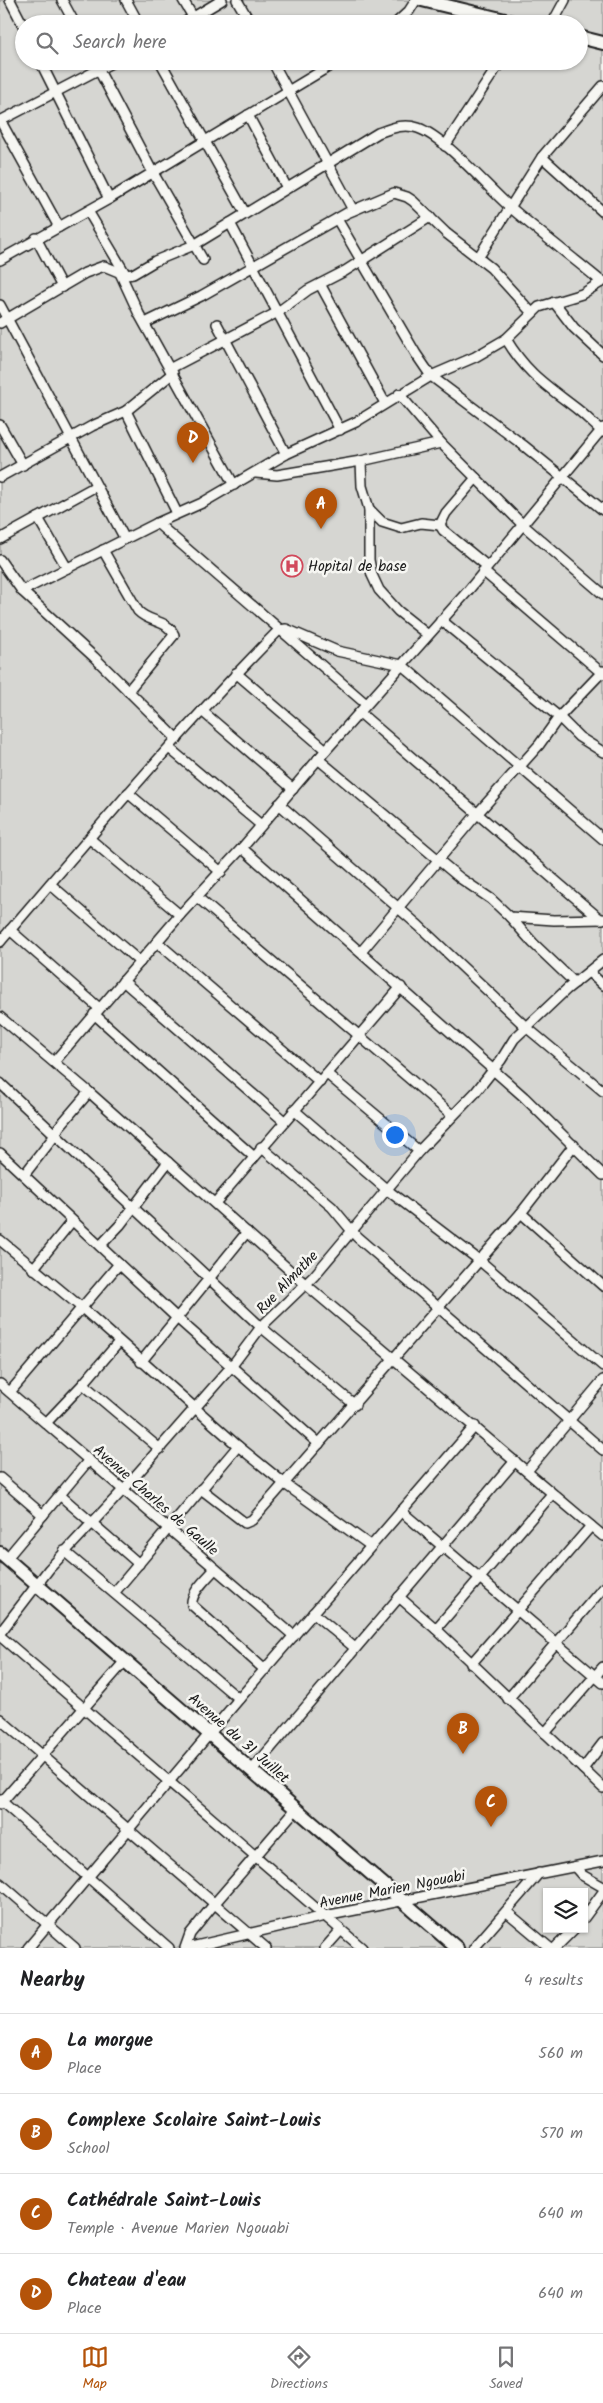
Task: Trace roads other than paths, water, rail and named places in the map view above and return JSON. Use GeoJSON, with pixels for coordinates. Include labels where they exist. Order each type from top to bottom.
{"type":"FeatureCollection","features":[{"type":"Feature","properties":{"kind":"street"},"geometry":{"type":"LineString","coordinates":[[10,0],[18,15]]}},
{"type":"Feature","properties":{"kind":"street"},"geometry":{"type":"LineString","coordinates":[[62,0],[70,15]]}},
{"type":"Feature","properties":{"kind":"street"},"geometry":{"type":"LineString","coordinates":[[126,0],[134,15]]}},
{"type":"Feature","properties":{"kind":"street"},"geometry":{"type":"LineString","coordinates":[[183,0],[192,15]]}},
{"type":"Feature","properties":{"kind":"street"},"geometry":{"type":"LineString","coordinates":[[196,15],[222,0]]}},
{"type":"Feature","properties":{"kind":"street"},"geometry":{"type":"LineString","coordinates":[[237,0],[246,15]]}},
{"type":"Feature","properties":{"kind":"street"},"geometry":{"type":"LineString","coordinates":[[405,15],[416,0]]}},
{"type":"Feature","properties":{"kind":"street"},"geometry":{"type":"LineString","coordinates":[[422,0],[484,15]]}},
{"type":"Feature","properties":{"kind":"street"},"geometry":{"type":"LineString","coordinates":[[557,15],[565,0]]}},
{"type":"Feature","properties":{"kind":"street"},"geometry":{"type":"LineString","coordinates":[[588,39],[603,43]]}},
{"type":"Feature","properties":{"kind":"street"},"geometry":{"type":"LineString","coordinates":[[44,70],[54,94],[109,200]]}},
{"type":"Feature","properties":{"kind":"street"},"geometry":{"type":"LineString","coordinates":[[59,226],[0,121],[54,94],[89,70]]}},
{"type":"Feature","properties":{"kind":"street"},"geometry":{"type":"LineString","coordinates":[[99,70],[152,172],[203,260]]}},
{"type":"Feature","properties":{"kind":"street"},"geometry":{"type":"LineString","coordinates":[[165,70],[244,213]]}},
{"type":"Feature","properties":{"kind":"street"},"geometry":{"type":"LineString","coordinates":[[277,70],[354,210]]}},
{"type":"Feature","properties":{"kind":"street"},"geometry":{"type":"LineString","coordinates":[[0,260],[36,238],[109,200],[204,140],[324,70]]}},
{"type":"Feature","properties":{"kind":"street"},"geometry":{"type":"LineString","coordinates":[[445,146],[495,70]]}},
{"type":"Feature","properties":{"kind":"street"},"geometry":{"type":"LineString","coordinates":[[478,258],[542,157],[603,86]]}},
{"type":"Feature","properties":{"kind":"street"},"geometry":{"type":"LineString","coordinates":[[248,115],[287,188]]}},
{"type":"Feature","properties":{"kind":"street"},"geometry":{"type":"LineString","coordinates":[[3,321],[85,273],[104,266],[123,274],[194,244],[378,133],[395,127],[408,126],[420,128],[445,146],[510,207],[603,281],[582,294],[539,308],[532,313],[518,330],[506,339],[475,357],[431,376],[340,430],[286,454],[202,503],[177,513],[22,592]]}},
{"type":"Feature","properties":{"kind":"street"},"geometry":{"type":"LineString","coordinates":[[542,157],[603,212]]}},
{"type":"Feature","properties":{"kind":"street"},"geometry":{"type":"LineString","coordinates":[[145,322],[201,296],[253,268],[310,233],[354,210],[394,193],[407,197],[446,233],[478,258],[504,281],[532,313]]}},
{"type":"Feature","properties":{"kind":"street"},"geometry":{"type":"LineString","coordinates":[[88,211],[123,274],[145,322],[234,484]]}},
{"type":"Feature","properties":{"kind":"street"},"geometry":{"type":"LineString","coordinates":[[0,477],[70,438],[126,411],[172,370],[278,312],[430,217]]}},
{"type":"Feature","properties":{"kind":"street"},"geometry":{"type":"LineString","coordinates":[[337,219],[416,354],[431,376],[603,510]]}},
{"type":"Feature","properties":{"kind":"street"},"geometry":{"type":"LineString","coordinates":[[230,223],[340,430]]}},
{"type":"Feature","properties":{"kind":"street"},"geometry":{"type":"LineString","coordinates":[[36,238],[62,287]]}},
{"type":"Feature","properties":{"kind":"street"},"geometry":{"type":"LineString","coordinates":[[320,284],[386,403]]}},
{"type":"Feature","properties":{"kind":"street"},"geometry":{"type":"LineString","coordinates":[[554,302],[574,328],[603,355]]}},
{"type":"Feature","properties":{"kind":"street"},"geometry":{"type":"LineString","coordinates":[[0,305],[3,321],[125,539]]}},
{"type":"Feature","properties":{"kind":"street"},"geometry":{"type":"LineString","coordinates":[[217,324],[286,454]]}},
{"type":"Feature","properties":{"kind":"street"},"geometry":{"type":"LineString","coordinates":[[54,1062],[180,915],[221,872],[402,665],[602,430],[579,410],[546,387],[517,358],[506,339]]}},
{"type":"Feature","properties":{"kind":"street"},"geometry":{"type":"LineString","coordinates":[[399,394],[440,443],[523,525],[603,594]]}},
{"type":"Feature","properties":{"kind":"street"},"geometry":{"type":"LineString","coordinates":[[126,411],[177,513]]}},
{"type":"Feature","properties":{"kind":"street"},"geometry":{"type":"LineString","coordinates":[[0,425],[23,465]]}},
{"type":"Feature","properties":{"kind":"street"},"geometry":{"type":"LineString","coordinates":[[255,473],[277,475],[361,462],[440,443]]}},
{"type":"Feature","properties":{"kind":"street"},"geometry":{"type":"LineString","coordinates":[[361,462],[362,486],[369,510],[369,560],[372,575],[379,590],[398,611],[428,635]]}},
{"type":"Feature","properties":{"kind":"street"},"geometry":{"type":"LineString","coordinates":[[440,525],[446,513],[476,478]]}},
{"type":"Feature","properties":{"kind":"street"},"geometry":{"type":"LineString","coordinates":[[0,539],[96,486]]}},
{"type":"Feature","properties":{"kind":"street"},"geometry":{"type":"LineString","coordinates":[[369,510],[382,522],[401,528],[421,523],[440,525]]}},
{"type":"Feature","properties":{"kind":"street"},"geometry":{"type":"LineString","coordinates":[[38,518],[67,568]]}},
{"type":"Feature","properties":{"kind":"street"},"geometry":{"type":"LineString","coordinates":[[157,523],[366,704]]}},
{"type":"Feature","properties":{"kind":"street"},"geometry":{"type":"LineString","coordinates":[[361,952],[438,860],[539,745],[559,717],[602,673],[485,569],[440,525]]}},
{"type":"Feature","properties":{"kind":"street"},"geometry":{"type":"LineString","coordinates":[[103,550],[138,611],[143,616],[167,625],[174,635],[128,691]]}},
{"type":"Feature","properties":{"kind":"street"},"geometry":{"type":"LineString","coordinates":[[0,560],[22,592],[177,739]]}},
{"type":"Feature","properties":{"kind":"street"},"geometry":{"type":"LineString","coordinates":[[441,620],[559,717],[578,737],[603,752]]}},
{"type":"Feature","properties":{"kind":"street"},"geometry":{"type":"LineString","coordinates":[[0,942],[128,793],[236,673],[279,630],[286,629],[337,650],[402,665],[603,840]]}},
{"type":"Feature","properties":{"kind":"street"},"geometry":{"type":"LineString","coordinates":[[236,673],[326,750]]}},
{"type":"Feature","properties":{"kind":"street"},"geometry":{"type":"LineString","coordinates":[[202,711],[293,789]]}},
{"type":"Feature","properties":{"kind":"street"},"geometry":{"type":"LineString","coordinates":[[360,713],[601,919]]}},
{"type":"Feature","properties":{"kind":"street"},"geometry":{"type":"LineString","coordinates":[[169,748],[261,825]]}},
{"type":"Feature","properties":{"kind":"street"},"geometry":{"type":"LineString","coordinates":[[318,759],[438,860],[491,899],[510,917],[532,943],[575,984]]}},
{"type":"Feature","properties":{"kind":"street"},"geometry":{"type":"LineString","coordinates":[[128,793],[221,872]]}},
{"type":"Feature","properties":{"kind":"street"},"geometry":{"type":"LineString","coordinates":[[279,804],[399,908],[526,1027],[603,1091]]}},
{"type":"Feature","properties":{"kind":"street"},"geometry":{"type":"LineString","coordinates":[[90,839],[180,915]]}},
{"type":"Feature","properties":{"kind":"street"},"geometry":{"type":"LineString","coordinates":[[242,848],[524,1097],[603,1175]]}},
{"type":"Feature","properties":{"kind":"street"},"geometry":{"type":"LineString","coordinates":[[50,884],[140,962]]}},
{"type":"Feature","properties":{"kind":"street"},"geometry":{"type":"LineString","coordinates":[[198,897],[452,1115]]}},
{"type":"Feature","properties":{"kind":"street"},"geometry":{"type":"LineString","coordinates":[[510,917],[554,920],[601,919]]}},
{"type":"Feature","properties":{"kind":"street"},"geometry":{"type":"LineString","coordinates":[[10,930],[253,1156]]}},
{"type":"Feature","properties":{"kind":"street"},"geometry":{"type":"LineString","coordinates":[[157,942],[320,1082]]}},
{"type":"Feature","properties":{"kind":"street","name":"Rue Almathe"},"geometry":{"type":"LineString","coordinates":[[0,1634],[64,1551],[160,1449],[231,1367],[262,1327],[304,1283],[314,1276],[419,1151],[493,1071],[514,1039],[603,960]]}},
{"type":"Feature","properties":{"kind":"street"},"geometry":{"type":"LineString","coordinates":[[589,972],[603,985]]}},
{"type":"Feature","properties":{"kind":"street"},"geometry":{"type":"LineString","coordinates":[[123,981],[284,1121]]}},
{"type":"Feature","properties":{"kind":"street"},"geometry":{"type":"LineString","coordinates":[[215,1203],[253,1156],[320,1082],[401,987]]}},
{"type":"Feature","properties":{"kind":"street"},"geometry":{"type":"LineString","coordinates":[[0,1017],[89,1092],[304,1283],[603,1536]]}},
{"type":"Feature","properties":{"kind":"street"},"geometry":{"type":"LineString","coordinates":[[327,1074],[419,1151]]}},
{"type":"Feature","properties":{"kind":"street"},"geometry":{"type":"LineString","coordinates":[[0,1083],[262,1327],[355,1405]]}},
{"type":"Feature","properties":{"kind":"street"},"geometry":{"type":"LineString","coordinates":[[24,1175],[56,1134],[59,1127],[89,1092]]}},
{"type":"Feature","properties":{"kind":"street"},"geometry":{"type":"LineString","coordinates":[[294,1110],[386,1189],[479,1260],[603,1366]]}},
{"type":"Feature","properties":{"kind":"street"},"geometry":{"type":"LineString","coordinates":[[202,1489],[247,1523],[285,1484],[395,1359],[521,1213],[574,1145]]}},
{"type":"Feature","properties":{"kind":"street"},"geometry":{"type":"LineString","coordinates":[[262,1147],[332,1207],[356,1237],[603,1450]]}},
{"type":"Feature","properties":{"kind":"street"},"geometry":{"type":"LineString","coordinates":[[0,1153],[178,1319],[319,1444]]}},
{"type":"Feature","properties":{"kind":"street"},"geometry":{"type":"LineString","coordinates":[[100,1246],[133,1208],[168,1162]]}},
{"type":"Feature","properties":{"kind":"street"},"geometry":{"type":"LineString","coordinates":[[521,1213],[603,1286]]}},
{"type":"Feature","properties":{"kind":"street"},"geometry":{"type":"LineString","coordinates":[[33,1270],[72,1221]]}},
{"type":"Feature","properties":{"kind":"street"},"geometry":{"type":"LineString","coordinates":[[142,1362],[246,1232]]}},
{"type":"Feature","properties":{"kind":"street"},"geometry":{"type":"LineString","coordinates":[[0,1240],[33,1270],[82,1308],[238,1446],[285,1484],[371,1546]]}},
{"type":"Feature","properties":{"kind":"street"},"geometry":{"type":"LineString","coordinates":[[10,1392],[119,1264]]}},
{"type":"Feature","properties":{"kind":"street"},"geometry":{"type":"LineString","coordinates":[[46,1423],[119,1342]]}},
{"type":"Feature","properties":{"kind":"street"},"geometry":{"type":"LineString","coordinates":[[527,1471],[603,1380]]}},
{"type":"Feature","properties":{"kind":"street","name":"Avenue Charles de Gaulle"},"geometry":{"type":"LineString","coordinates":[[0,1384],[294,1636]]}},
{"type":"Feature","properties":{"kind":"street"},"geometry":{"type":"LineString","coordinates":[[83,1384],[160,1449]]}},
{"type":"Feature","properties":{"kind":"street"},"geometry":{"type":"LineString","coordinates":[[28,1948],[239,1699],[475,1426]]}},
{"type":"Feature","properties":{"kind":"street"},"geometry":{"type":"LineString","coordinates":[[114,1593],[238,1446]]}},
{"type":"Feature","properties":{"kind":"street"},"geometry":{"type":"LineString","coordinates":[[3,1555],[43,1515],[89,1460]]}},
{"type":"Feature","properties":{"kind":"street"},"geometry":{"type":"LineString","coordinates":[[252,1770],[516,1461]]}},
{"type":"Feature","properties":{"kind":"street"},"geometry":{"type":"LineString","coordinates":[[0,1478],[43,1515]]}},
{"type":"Feature","properties":{"kind":"street"},"geometry":{"type":"LineString","coordinates":[[436,1629],[552,1494]]}},
{"type":"Feature","properties":{"kind":"street"},"geometry":{"type":"LineString","coordinates":[[60,1496],[139,1564]]}},
{"type":"Feature","properties":{"kind":"street"},"geometry":{"type":"LineString","coordinates":[[402,1511],[603,1683]]}},
{"type":"Feature","properties":{"kind":"street"},"geometry":{"type":"LineString","coordinates":[[471,1664],[591,1526]]}},
{"type":"Feature","properties":{"kind":"street"},"geometry":{"type":"LineString","coordinates":[[64,1551],[239,1699]]}},
{"type":"Feature","properties":{"kind":"street","name":"Avenue du 31 Juillet"},"geometry":{"type":"LineString","coordinates":[[3,1555],[405,1901],[457,1948]]}},
{"type":"Feature","properties":{"kind":"street"},"geometry":{"type":"LineString","coordinates":[[215,1569],[194,1594],[191,1599],[192,1605],[265,1670]]}},
{"type":"Feature","properties":{"kind":"street"},"geometry":{"type":"LineString","coordinates":[[508,1699],[603,1588]]}},
{"type":"Feature","properties":{"kind":"street"},"geometry":{"type":"LineString","coordinates":[[399,1597],[436,1629],[603,1788]]}},
{"type":"Feature","properties":{"kind":"street"},"geometry":{"type":"LineString","coordinates":[[313,1613],[355,1648]]}},
{"type":"Feature","properties":{"kind":"street"},"geometry":{"type":"LineString","coordinates":[[0,1634],[168,1783],[362,1948]]}},
{"type":"Feature","properties":{"kind":"street"},"geometry":{"type":"LineString","coordinates":[[125,1661],[1,1802],[169,1948]]}},
{"type":"Feature","properties":{"kind":"street"},"geometry":{"type":"LineString","coordinates":[[545,1733],[603,1667]]}},
{"type":"Feature","properties":{"kind":"street"},"geometry":{"type":"LineString","coordinates":[[0,1719],[266,1948]]}},
{"type":"Feature","properties":{"kind":"street"},"geometry":{"type":"LineString","coordinates":[[582,1769],[603,1743]]}},
{"type":"Feature","properties":{"kind":"street"},"geometry":{"type":"LineString","coordinates":[[186,1948],[190,1934],[297,1808]]}},
{"type":"Feature","properties":{"kind":"street","name":"Avenue Marien Ngouabi"},"geometry":{"type":"LineString","coordinates":[[186,1948],[325,1916],[603,1861]]}},
{"type":"Feature","properties":{"kind":"street"},"geometry":{"type":"LineString","coordinates":[[575,1867],[582,1875],[603,1887]]}},
{"type":"Feature","properties":{"kind":"street"},"geometry":{"type":"LineString","coordinates":[[474,1948],[539,1873]]}},
{"type":"Feature","properties":{"kind":"street"},"geometry":{"type":"LineString","coordinates":[[0,1883],[76,1948]]}},
{"type":"Feature","properties":{"kind":"street"},"geometry":{"type":"LineString","coordinates":[[588,1913],[603,1892]]}},
{"type":"Feature","properties":{"kind":"street"},"geometry":{"type":"LineString","coordinates":[[507,1912],[550,1948]]}},
{"type":"Feature","properties":{"kind":"street"},"geometry":{"type":"LineString","coordinates":[[325,1948],[340,1930]]}},
{"type":"Feature","properties":{"kind":"street"},"geometry":{"type":"LineString","coordinates":[[555,1948],[570,1933]]}},
{"type":"Feature","properties":{"kind":"place","name":"Chateau d'eau"},"geometry":{"type":"Point","coordinates":[193,463]}},
{"type":"Feature","properties":{"kind":"place","name":"La morgue"},"geometry":{"type":"Point","coordinates":[321,529]}},
{"type":"Feature","properties":{"kind":"place","name":"Hopital de base"},"geometry":{"type":"Point","coordinates":[292,566]}},
{"type":"Feature","properties":{"kind":"place","name":"Complexe Scolaire Saint-Louis"},"geometry":{"type":"Point","coordinates":[463,1754]}},
{"type":"Feature","properties":{"kind":"place","name":"Cathédrale Saint-Louis"},"geometry":{"type":"Point","coordinates":[491,1827]}}]}
